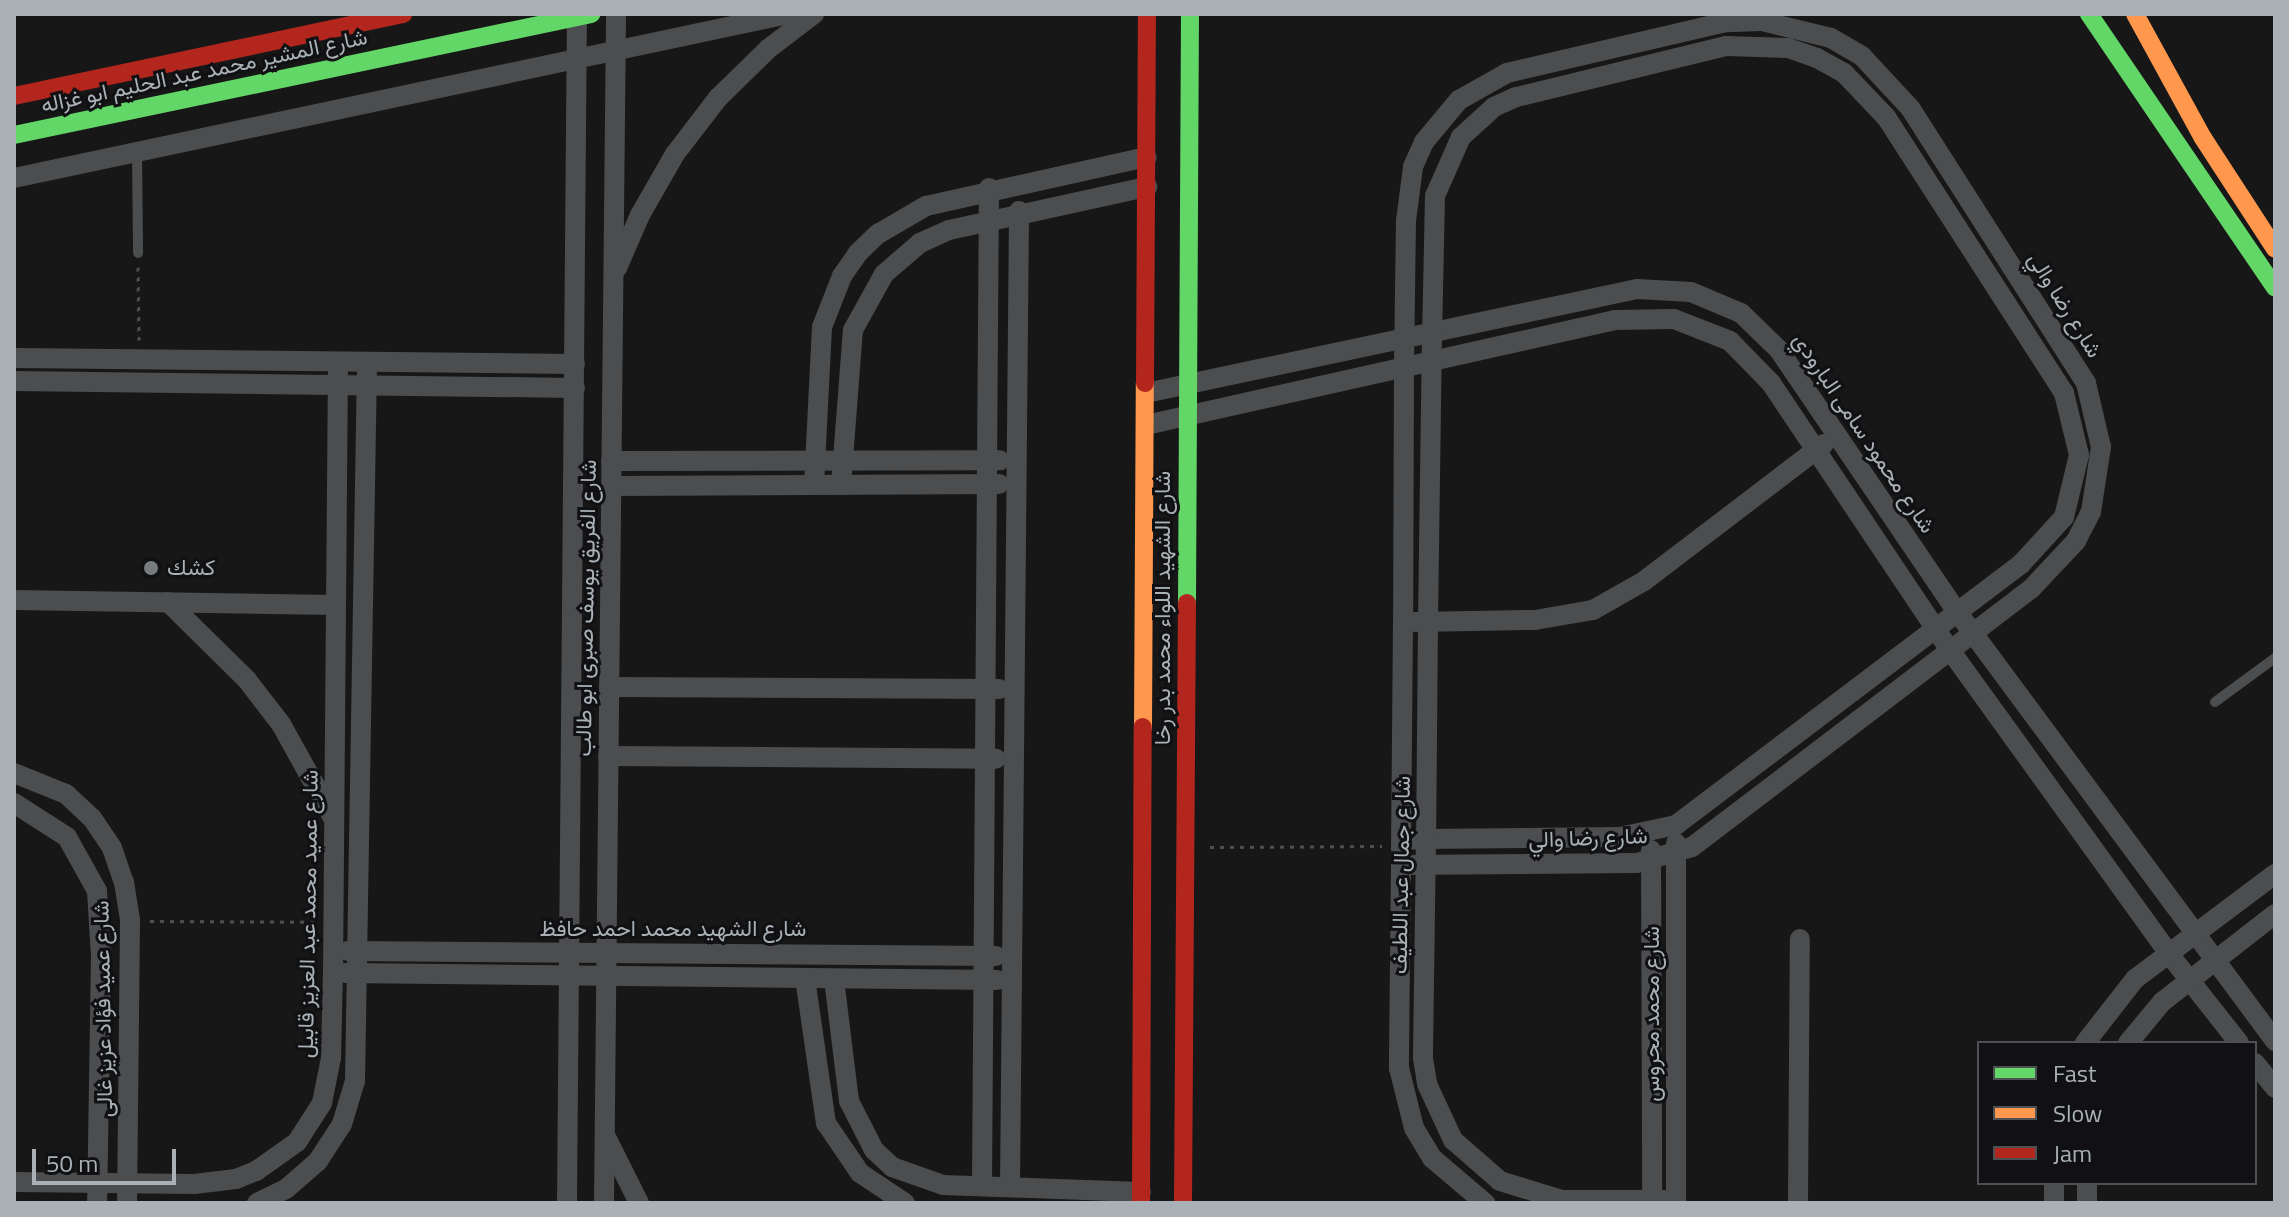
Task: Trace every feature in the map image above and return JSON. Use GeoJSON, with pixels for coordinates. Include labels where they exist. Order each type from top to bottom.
{"type":"FeatureCollection","features":[{"type":"Feature","properties":{"kind":"street","name":"شارع المشير محمد عبد الحليم ابو غزاله"},"geometry":{"type":"LineString","coordinates":[[14,96],[403,14]]}},
{"type":"Feature","properties":{"kind":"street","name":"شارع الفريق يوسف صبرى ابو طالب"},"geometry":{"type":"LineString","coordinates":[[604,1203],[616,14]]}},
{"type":"Feature","properties":{"kind":"street"},"geometry":{"type":"LineString","coordinates":[[14,178],[788,14]]}},
{"type":"Feature","properties":{"kind":"street"},"geometry":{"type":"LineString","coordinates":[[613,280],[640,215],[675,154],[718,98],[768,49],[814,14]]}},
{"type":"Feature","properties":{"kind":"street","name":"شارع الشهيد اللواء محمد بدر رخا"},"geometry":{"type":"LineString","coordinates":[[1141,1197],[1147,14]]}},
{"type":"Feature","properties":{"kind":"street","name":"شارع الشهيد اللواء محمد بدر رخا"},"geometry":{"type":"LineString","coordinates":[[1184,1202],[1190,14]]}},
{"type":"Feature","properties":{"kind":"street"},"geometry":{"type":"LineString","coordinates":[[2089,14],[2275,288]]}},
{"type":"Feature","properties":{"kind":"street"},"geometry":{"type":"LineString","coordinates":[[2135,14],[2203,138],[2273,246],[2253,255]]}},
{"type":"Feature","properties":{"kind":"street","name":"شارع المشير محمد عبد الحليم ابو غزاله"},"geometry":{"type":"LineString","coordinates":[[14,135],[584,16]]}},
{"type":"Feature","properties":{"kind":"street","name":"شارع الفريق يوسف صبرى ابو طالب"},"geometry":{"type":"LineString","coordinates":[[567,1203],[577,58],[584,16]]}},
{"type":"Feature","properties":{"kind":"street","name":"شارع رضا والي"},"geometry":{"type":"LineString","coordinates":[[1401,850],[1425,865],[1651,861],[1676,854],[1707,838],[2056,567],[2076,541],[2099,480],[2101,447],[2086,383],[1968,197],[1889,80],[1831,38],[1762,21],[1726,22],[1507,73],[1482,84],[1459,100],[1424,142],[1407,194],[1404,369]]}},
{"type":"Feature","properties":{"kind":"street","name":"شارع رضا والي"},"geometry":{"type":"LineString","coordinates":[[1401,850],[1426,839],[1651,834],[1676,825],[1936,630],[2045,543],[2064,517],[2079,455],[2064,393],[1867,93],[1817,58],[1772,46],[1726,46],[1516,97],[1494,107],[1449,155],[1435,196],[1432,363]]}},
{"type":"Feature","properties":{"kind":"street"},"geometry":{"type":"LineString","coordinates":[[1581,56],[1589,79]]}},
{"type":"Feature","properties":{"kind":"street"},"geometry":{"type":"LineString","coordinates":[[151,67],[143,88],[159,105]]}},
{"type":"Feature","properties":{"kind":"street"},"geometry":{"type":"LineString","coordinates":[[88,80],[109,94],[98,118]]}},
{"type":"Feature","properties":{"kind":"street"},"geometry":{"type":"LineString","coordinates":[[814,485],[822,327],[842,276],[858,253],[901,218],[989,188],[1147,157]]}},
{"type":"Feature","properties":{"kind":"street"},"geometry":{"type":"LineString","coordinates":[[841,485],[848,362],[865,301],[884,274],[920,243],[990,217],[1147,187]]}},
{"type":"Feature","properties":{"kind":"street"},"geometry":{"type":"LineString","coordinates":[[982,1186],[989,188]]}},
{"type":"Feature","properties":{"kind":"street"},"geometry":{"type":"LineString","coordinates":[[1946,211],[1968,197]]}},
{"type":"Feature","properties":{"kind":"street"},"geometry":{"type":"LineString","coordinates":[[1010,1187],[1019,211]]}},
{"type":"Feature","properties":{"kind":"street","name":"شارع محمود سامى البارودي"},"geometry":{"type":"LineString","coordinates":[[1146,393],[1637,289],[1691,292],[1741,313],[1762,330],[1958,613],[2275,1041]]}},
{"type":"Feature","properties":{"kind":"street"},"geometry":{"type":"LineString","coordinates":[[1146,425],[1615,320],[1674,319],[1730,341],[1753,360],[2037,773],[2169,954],[2237,1041]]}},
{"type":"Feature","properties":{"kind":"street"},"geometry":{"type":"LineString","coordinates":[[14,358],[575,364]]}},
{"type":"Feature","properties":{"kind":"street","name":"شارع عميد محمد عبد العزيز قابيل"},"geometry":{"type":"LineString","coordinates":[[14,1182],[98,1193],[127,1193],[236,1179],[256,1171],[297,1142],[311,1123],[328,1081],[333,973],[338,362]]}},
{"type":"Feature","properties":{"kind":"street"},"geometry":{"type":"LineString","coordinates":[[257,1203],[303,1177],[342,1124],[355,1081],[367,362]]}},
{"type":"Feature","properties":{"kind":"street","name":"شارع جمال عبد اللطيف"},"geometry":{"type":"LineString","coordinates":[[1432,363],[1423,1058],[1437,1114],[1453,1140],[1474,1163],[1529,1194],[1562,1200],[1676,1201]]}},
{"type":"Feature","properties":{"kind":"street","name":"شارع جمال عبد اللطيف"},"geometry":{"type":"LineString","coordinates":[[1404,369],[1403,1094],[1432,1158],[1485,1203]]}},
{"type":"Feature","properties":{"kind":"street"},"geometry":{"type":"LineString","coordinates":[[14,381],[575,388]]}},
{"type":"Feature","properties":{"kind":"street"},"geometry":{"type":"LineString","coordinates":[[1403,622],[1535,620],[1593,610],[1644,581],[1837,435]]}},
{"type":"Feature","properties":{"kind":"street"},"geometry":{"type":"LineString","coordinates":[[611,461],[1016,460]]}},
{"type":"Feature","properties":{"kind":"street"},"geometry":{"type":"LineString","coordinates":[[611,486],[1016,484]]}},
{"type":"Feature","properties":{"kind":"street"},"geometry":{"type":"LineString","coordinates":[[14,600],[336,605]]}},
{"type":"Feature","properties":{"kind":"street"},"geometry":{"type":"LineString","coordinates":[[168,602],[256,691],[310,772],[334,822]]}},
{"type":"Feature","properties":{"kind":"street"},"geometry":{"type":"LineString","coordinates":[[336,661],[363,661]]}},
{"type":"Feature","properties":{"kind":"street"},"geometry":{"type":"LineString","coordinates":[[609,687],[1015,689]]}},
{"type":"Feature","properties":{"kind":"street"},"geometry":{"type":"LineString","coordinates":[[2037,773],[2061,754]]}},
{"type":"Feature","properties":{"kind":"street"},"geometry":{"type":"LineString","coordinates":[[608,756],[1014,759]]}},
{"type":"Feature","properties":{"kind":"street","name":"شارع عميد فؤاد عزيز غالى"},"geometry":{"type":"LineString","coordinates":[[14,773],[66,794],[92,818],[112,848],[130,921],[127,1193]]}},
{"type":"Feature","properties":{"kind":"street","name":"شارع عميد فؤاد عزيز غالى"},"geometry":{"type":"LineString","coordinates":[[14,803],[67,837],[97,891],[101,956],[98,1193]]}},
{"type":"Feature","properties":{"kind":"street","name":"شارع محمد محروس"},"geometry":{"type":"LineString","coordinates":[[1676,825],[1676,1201]]}},
{"type":"Feature","properties":{"kind":"street","name":"شارع محمد محروس"},"geometry":{"type":"LineString","coordinates":[[1651,834],[1652,1201]]}},
{"type":"Feature","properties":{"kind":"street"},"geometry":{"type":"LineString","coordinates":[[2086,1041],[2110,1005],[2169,954],[2275,874]]}},
{"type":"Feature","properties":{"kind":"street"},"geometry":{"type":"LineString","coordinates":[[2130,1041],[2189,980],[2275,914]]}},
{"type":"Feature","properties":{"kind":"street"},"geometry":{"type":"LineString","coordinates":[[1798,1203],[1800,939]]}},
{"type":"Feature","properties":{"kind":"street","name":"شارع الشهيد محمد احمد حافظ"},"geometry":{"type":"LineString","coordinates":[[333,951],[1012,956]]}},
{"type":"Feature","properties":{"kind":"street"},"geometry":{"type":"LineString","coordinates":[[333,973],[1012,980]]}},
{"type":"Feature","properties":{"kind":"street"},"geometry":{"type":"LineString","coordinates":[[805,978],[826,1123],[860,1173],[905,1203]]}},
{"type":"Feature","properties":{"kind":"street"},"geometry":{"type":"LineString","coordinates":[[834,979],[849,1101],[874,1150],[915,1179],[1141,1197]]}},
{"type":"Feature","properties":{"kind":"street"},"geometry":{"type":"LineString","coordinates":[[2257,1066],[2275,1088]]}},
{"type":"Feature","properties":{"kind":"street"},"geometry":{"type":"LineString","coordinates":[[604,1134],[639,1203]]}},
{"type":"Feature","properties":{"kind":"lane"},"geometry":{"type":"LineString","coordinates":[[137,152],[138,253]]}},
{"type":"Feature","properties":{"kind":"lane"},"geometry":{"type":"LineString","coordinates":[[2215,702],[2275,658]]}},
{"type":"Feature","properties":{"kind":"path"},"geometry":{"type":"LineString","coordinates":[[138,253],[139,359]]}},
{"type":"Feature","properties":{"kind":"path"},"geometry":{"type":"LineString","coordinates":[[1186,847],[1401,850]]}},
{"type":"Feature","properties":{"kind":"path"},"geometry":{"type":"LineString","coordinates":[[130,921],[333,923]]}},
{"type":"Feature","properties":{"kind":"traffic: fast"},"geometry":{"type":"LineString","coordinates":[[14,135],[591,14]]}},
{"type":"Feature","properties":{"kind":"traffic: fast"},"geometry":{"type":"LineString","coordinates":[[1187,603],[1190,14]]}},
{"type":"Feature","properties":{"kind":"traffic: fast"},"geometry":{"type":"LineString","coordinates":[[2089,14],[2275,288]]}},
{"type":"Feature","properties":{"kind":"traffic: slow"},"geometry":{"type":"LineString","coordinates":[[2135,14],[2203,138],[2275,249]]}},
{"type":"Feature","properties":{"kind":"traffic: slow"},"geometry":{"type":"LineString","coordinates":[[1143,727],[1145,383]]}},
{"type":"Feature","properties":{"kind":"traffic: jam"},"geometry":{"type":"LineString","coordinates":[[14,96],[403,14]]}},
{"type":"Feature","properties":{"kind":"traffic: jam"},"geometry":{"type":"LineString","coordinates":[[1145,383],[1147,14]]}},
{"type":"Feature","properties":{"kind":"traffic: jam"},"geometry":{"type":"LineString","coordinates":[[1183,1203],[1187,603]]}},
{"type":"Feature","properties":{"kind":"traffic: jam"},"geometry":{"type":"LineString","coordinates":[[1141,1203],[1143,727]]}},
{"type":"Feature","properties":{"kind":"place","name":"كشك"},"geometry":{"type":"Point","coordinates":[151,568]}}]}
